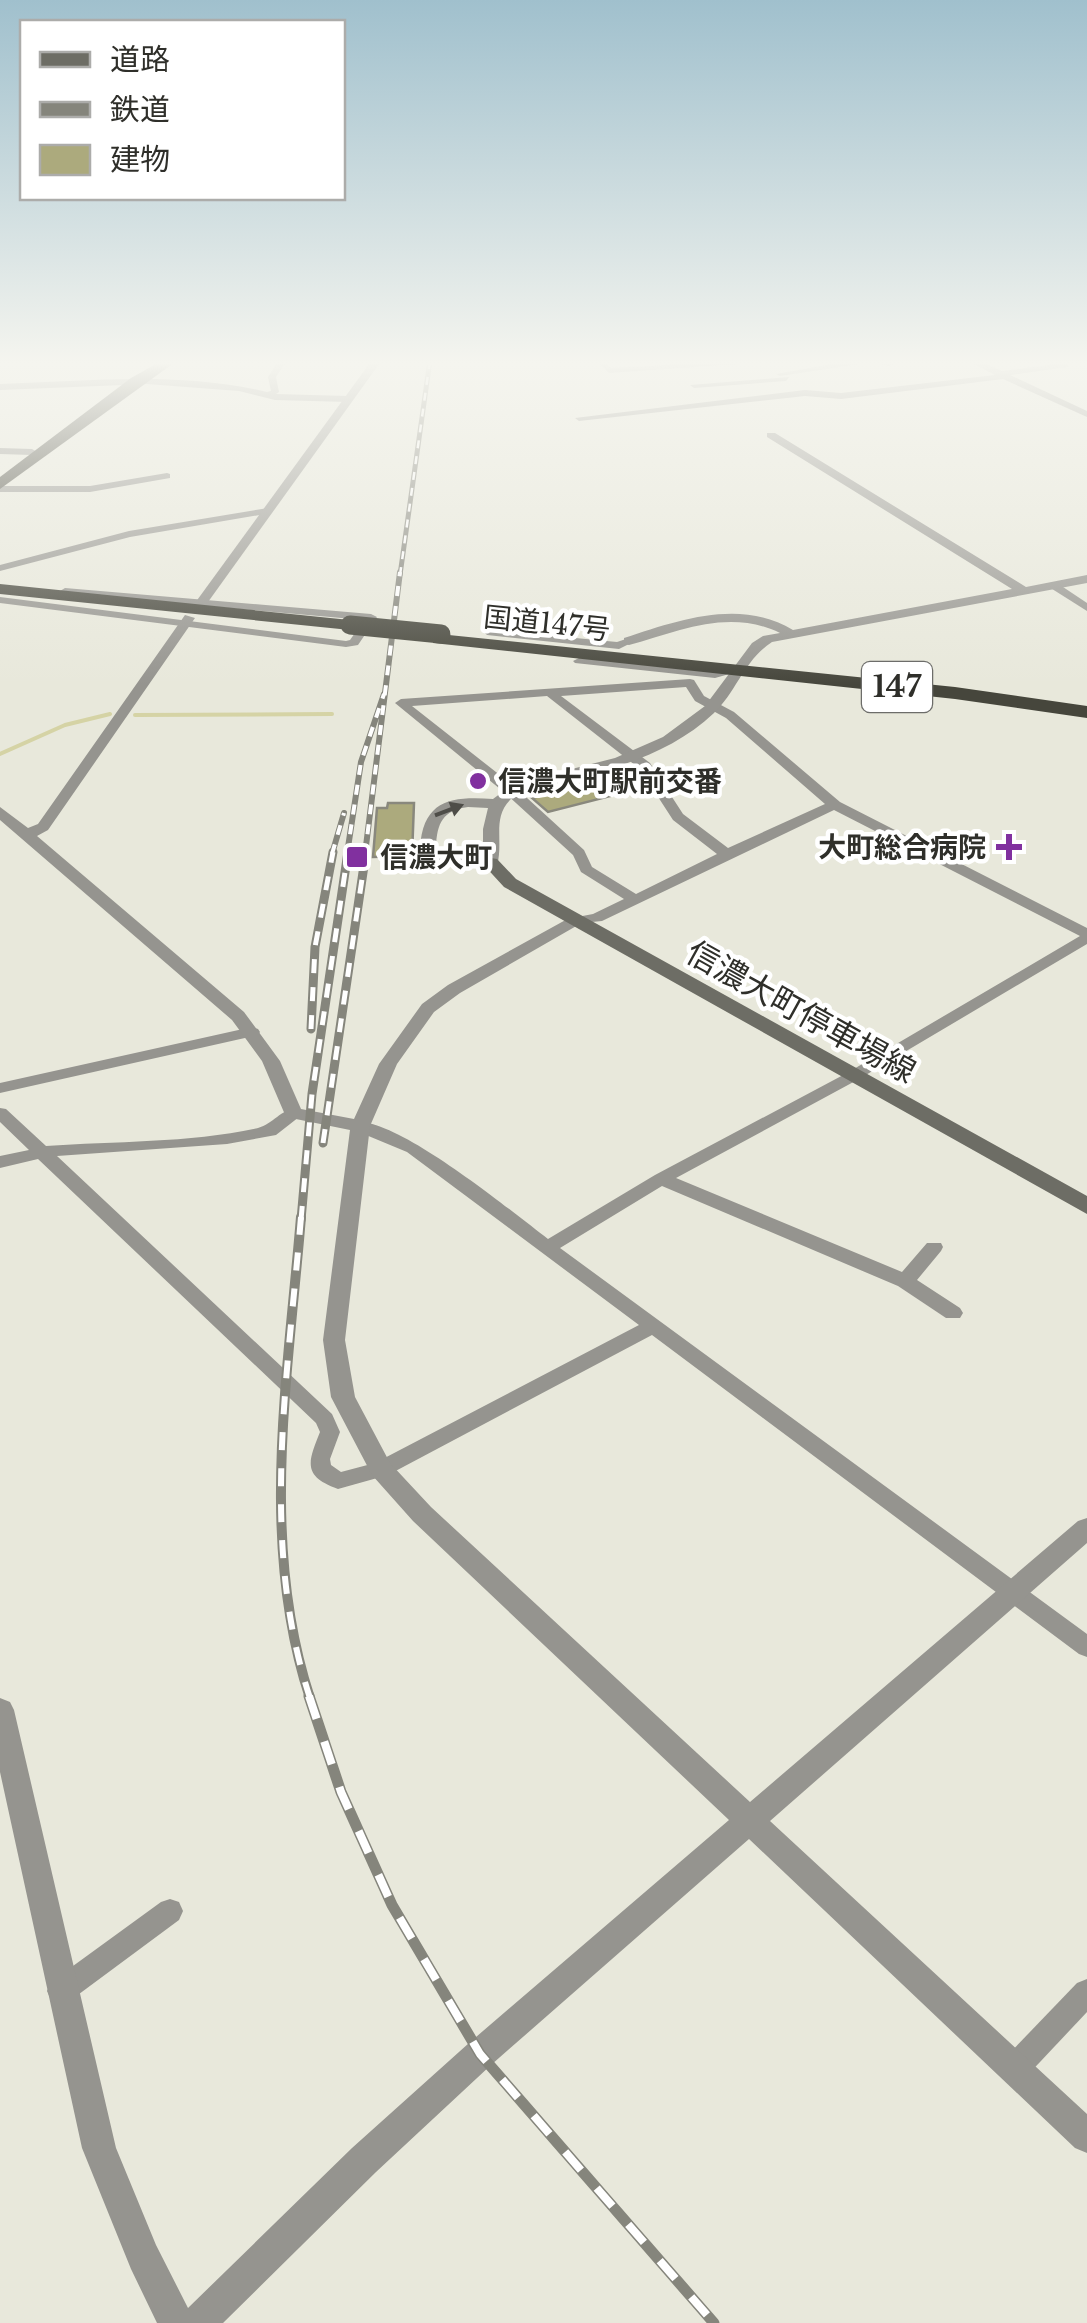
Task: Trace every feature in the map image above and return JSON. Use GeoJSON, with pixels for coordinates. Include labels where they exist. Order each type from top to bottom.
{"type":"FeatureCollection","features":[{"type":"Feature","properties":{"kind":"highway"},"geometry":{"type":"LineString","coordinates":[[0,486],[22,468]]}},
{"type":"Feature","properties":{"kind":"highway","name":"国道147号"},"geometry":{"type":"LineString","coordinates":[[0,592],[736,667],[1087,708]]}},
{"type":"Feature","properties":{"kind":"main road","name":"信濃大町停車場線"},"geometry":{"type":"LineString","coordinates":[[491,863],[510,883],[1087,1206]]}},
{"type":"Feature","properties":{"kind":"street"},"geometry":{"type":"LineString","coordinates":[[27,836],[43,828],[299,468]]}},
{"type":"Feature","properties":{"kind":"street"},"geometry":{"type":"LineString","coordinates":[[824,468],[1022,590]]}},
{"type":"Feature","properties":{"kind":"street"},"geometry":{"type":"LineString","coordinates":[[0,486],[90,490],[168,476]]}},
{"type":"Feature","properties":{"kind":"street"},"geometry":{"type":"LineString","coordinates":[[0,568],[142,531],[268,511]]}},
{"type":"Feature","properties":{"kind":"street"},"geometry":{"type":"LineString","coordinates":[[496,804],[446,807],[430,819],[428,848],[438,857],[491,863],[491,818],[496,804],[510,790],[634,757],[672,738],[712,708],[736,667],[758,644],[788,632],[1087,578]]}},
{"type":"Feature","properties":{"kind":"street"},"geometry":{"type":"LineString","coordinates":[[1053,585],[1087,608]]}},
{"type":"Feature","properties":{"kind":"street"},"geometry":{"type":"LineString","coordinates":[[0,592],[194,612],[350,644],[370,616],[194,612],[0,592]]}},
{"type":"Feature","properties":{"kind":"street"},"geometry":{"type":"LineString","coordinates":[[491,633],[619,646],[629,640],[722,617],[756,618],[788,632]]}},
{"type":"Feature","properties":{"kind":"street"},"geometry":{"type":"LineString","coordinates":[[579,661],[715,674],[736,667]]}},
{"type":"Feature","properties":{"kind":"street"},"geometry":{"type":"LineString","coordinates":[[636,900],[586,869],[578,853],[510,790],[401,703],[690,682],[699,698],[730,715],[835,806],[1087,936]]}},
{"type":"Feature","properties":{"kind":"street"},"geometry":{"type":"LineString","coordinates":[[549,692],[634,757],[651,774],[678,817],[728,855]]}},
{"type":"Feature","properties":{"kind":"street"},"geometry":{"type":"LineString","coordinates":[[835,806],[597,918],[578,920],[454,989],[428,1008],[388,1064],[360,1126],[334,1340],[343,1397],[382,1469],[422,1514],[1087,2136]]}},
{"type":"Feature","properties":{"kind":"street"},"geometry":{"type":"LineString","coordinates":[[0,812],[227,1006],[252,1032],[271,1061],[293,1114]]}},
{"type":"Feature","properties":{"kind":"street"},"geometry":{"type":"LineString","coordinates":[[546,1248],[853,1076],[1087,936]]}},
{"type":"Feature","properties":{"kind":"street"},"geometry":{"type":"LineString","coordinates":[[0,1088],[252,1032]]}},
{"type":"Feature","properties":{"kind":"street"},"geometry":{"type":"LineString","coordinates":[[0,1113],[324,1419],[330,1432],[320,1458],[321,1469],[330,1478],[347,1481],[382,1469],[651,1327]]}},
{"type":"Feature","properties":{"kind":"street"},"geometry":{"type":"LineString","coordinates":[[0,1162],[43,1152],[227,1139],[270,1131],[293,1114],[360,1126],[413,1148],[1087,1647]]}},
{"type":"Feature","properties":{"kind":"street"},"geometry":{"type":"LineString","coordinates":[[662,1180],[905,1281],[953,1314]]}},
{"type":"Feature","properties":{"kind":"street"},"geometry":{"type":"LineString","coordinates":[[905,1281],[934,1247]]}},
{"type":"Feature","properties":{"kind":"street"},"geometry":{"type":"LineString","coordinates":[[198,2323],[364,2160],[480,2054],[1087,1528]]}},
{"type":"Feature","properties":{"kind":"street"},"geometry":{"type":"LineString","coordinates":[[0,1710],[99,2148],[143,2257],[176,2323]]}},
{"type":"Feature","properties":{"kind":"street"},"geometry":{"type":"LineString","coordinates":[[61,1991],[170,1911]]}},
{"type":"Feature","properties":{"kind":"street"},"geometry":{"type":"LineString","coordinates":[[1014,2069],[1087,1992]]}},
{"type":"Feature","properties":{"kind":"building"},"geometry":{"type":"Polygon","coordinates":[[[631,774],[646,787],[548,812],[532,798],[631,774]]]}},
{"type":"Feature","properties":{"kind":"building"},"geometry":{"type":"Polygon","coordinates":[[[388,803],[414,803],[412,856],[373,857],[377,808],[387,808],[388,803]]]}},
{"type":"Feature","properties":{"kind":"waterway"},"geometry":{"type":"LineString","coordinates":[[0,754],[65,725],[110,714]]}},
{"type":"Feature","properties":{"kind":"waterway"},"geometry":{"type":"LineString","coordinates":[[135,715],[332,714]]}},
{"type":"Feature","properties":{"kind":"railway"},"geometry":{"type":"LineString","coordinates":[[400,575],[415,468]]}},
{"type":"Feature","properties":{"kind":"railway"},"geometry":{"type":"LineString","coordinates":[[365,854],[400,572]]}},
{"type":"Feature","properties":{"kind":"railway"},"geometry":{"type":"LineString","coordinates":[[347,854],[361,762],[384,694]]}},
{"type":"Feature","properties":{"kind":"railway"},"geometry":{"type":"LineString","coordinates":[[332,854],[344,813]]}},
{"type":"Feature","properties":{"kind":"railway"},"geometry":{"type":"LineString","coordinates":[[311,1029],[315,947],[333,852]]}},
{"type":"Feature","properties":{"kind":"railway"},"geometry":{"type":"LineString","coordinates":[[301,1220],[312,1094],[348,852]]}},
{"type":"Feature","properties":{"kind":"railway"},"geometry":{"type":"LineString","coordinates":[[323,1143],[366,852]]}},
{"type":"Feature","properties":{"kind":"railway"},"geometry":{"type":"LineString","coordinates":[[301,1217],[285,1398],[281,1520],[294,1640],[310,1698]]}},
{"type":"Feature","properties":{"kind":"railway"},"geometry":{"type":"LineString","coordinates":[[309,1696],[341,1792],[392,1905],[480,2054],[714,2323]]}},
{"type":"Feature","properties":{"kind":"place","name":"信濃大町駅前交番"},"geometry":{"type":"Point","coordinates":[478,781]}},
{"type":"Feature","properties":{"kind":"place","name":"大町総合病院"},"geometry":{"type":"Point","coordinates":[1009,847]}},
{"type":"Feature","properties":{"kind":"place","name":"信濃大町"},"geometry":{"type":"Point","coordinates":[357,857]}}]}
